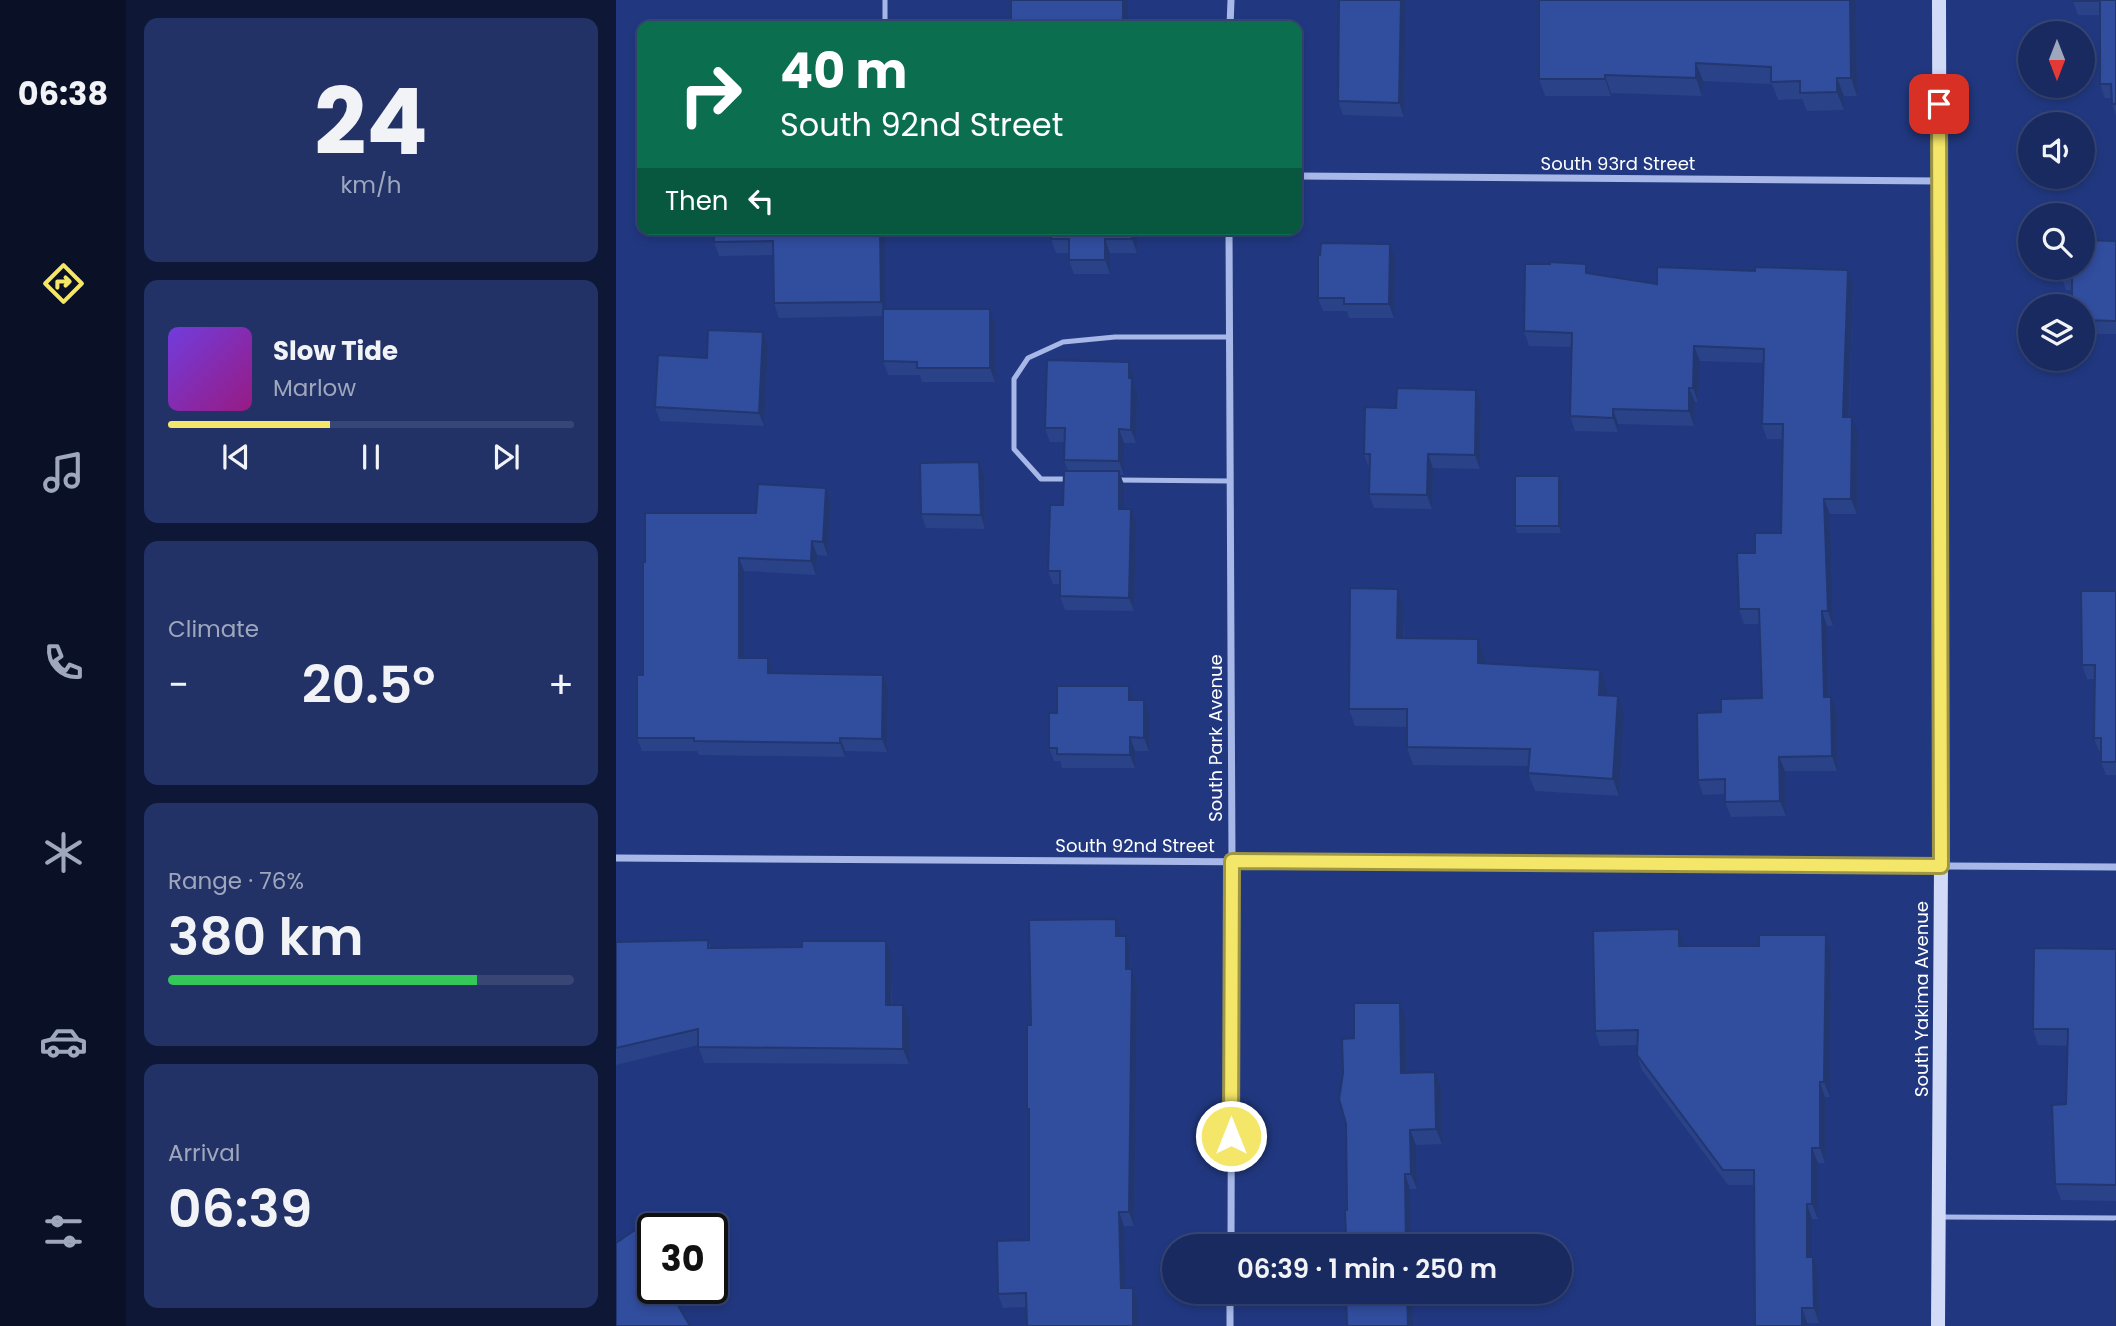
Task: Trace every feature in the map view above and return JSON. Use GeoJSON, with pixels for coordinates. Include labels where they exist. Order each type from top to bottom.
{"type":"FeatureCollection","features":[{"type":"Feature","properties":{"kind":"main road","name":"South Yakima Avenue"},"geometry":{"type":"LineString","coordinates":[[1938,1326],[1941,866],[1939,0]]}},
{"type":"Feature","properties":{"kind":"street"},"geometry":{"type":"LineString","coordinates":[[1230,21],[1231,0]]}},
{"type":"Feature","properties":{"kind":"street","name":"South 93rd Street"},"geometry":{"type":"LineString","coordinates":[[1302,176],[1938,181]]}},
{"type":"Feature","properties":{"kind":"street","name":"South Park Avenue"},"geometry":{"type":"LineString","coordinates":[[1228,235],[1231,1234]]}},
{"type":"Feature","properties":{"kind":"street","name":"South 92nd Street"},"geometry":{"type":"LineString","coordinates":[[616,858],[2116,867]]}},
{"type":"Feature","properties":{"kind":"street"},"geometry":{"type":"LineString","coordinates":[[1230,1304],[1230,1326]]}},
{"type":"Feature","properties":{"kind":"lane"},"geometry":{"type":"LineString","coordinates":[[885,0],[885,21]]}},
{"type":"Feature","properties":{"kind":"lane"},"geometry":{"type":"LineString","coordinates":[[1082,479],[1041,479],[1014,449],[1014,379],[1028,358],[1063,342],[1115,337],[1229,337]]}},
{"type":"Feature","properties":{"kind":"lane"},"geometry":{"type":"LineString","coordinates":[[1109,480],[1230,481]]}},
{"type":"Feature","properties":{"kind":"lane"},"geometry":{"type":"LineString","coordinates":[[1939,1217],[2116,1217]]}},
{"type":"Feature","properties":{"kind":"building"},"geometry":{"type":"Polygon","coordinates":[[[1011,0],[1123,0],[1123,21],[1011,21],[1011,0]]]}},
{"type":"Feature","properties":{"kind":"building"},"geometry":{"type":"Polygon","coordinates":[[[1339,0],[1401,0],[1399,103],[1338,101],[1339,0]]]}},
{"type":"Feature","properties":{"kind":"building"},"geometry":{"type":"Polygon","coordinates":[[[1539,0],[1850,0],[1851,78],[1837,78],[1837,92],[1800,93],[1800,81],[1771,82],[1771,67],[1696,63],[1696,78],[1605,75],[1605,79],[1539,79],[1539,0]]]}},
{"type":"Feature","properties":{"kind":"building"},"geometry":{"type":"Polygon","coordinates":[[[2073,0],[2116,0],[2116,104],[2112,104],[2111,84],[2100,84],[2100,1],[2073,0]]]}},
{"type":"Feature","properties":{"kind":"building"},"geometry":{"type":"Polygon","coordinates":[[[714,235],[880,235],[881,302],[774,303],[773,241],[714,242],[714,235]]]}},
{"type":"Feature","properties":{"kind":"building"},"geometry":{"type":"Polygon","coordinates":[[[1051,235],[1132,235],[1132,239],[1105,239],[1105,260],[1069,260],[1069,239],[1051,239],[1051,235]]]}},
{"type":"Feature","properties":{"kind":"building"},"geometry":{"type":"Polygon","coordinates":[[[2095,240],[2116,241],[2116,321],[2095,320],[2095,294],[2072,294],[2072,280],[2095,280],[2095,240]]]}},
{"type":"Feature","properties":{"kind":"building"},"geometry":{"type":"Polygon","coordinates":[[[1321,243],[1390,244],[1389,304],[1344,304],[1344,298],[1318,298],[1318,255],[1321,243]]]}},
{"type":"Feature","properties":{"kind":"building"},"geometry":{"type":"Polygon","coordinates":[[[1525,264],[1586,264],[1586,273],[1657,284],[1657,267],[1755,271],[1755,267],[1848,270],[1843,417],[1852,417],[1851,499],[1824,499],[1828,611],[1822,611],[1824,697],[1831,697],[1832,756],[1779,757],[1780,801],[1725,802],[1725,779],[1698,780],[1697,713],[1721,712],[1721,699],[1762,698],[1759,609],[1739,609],[1737,553],[1755,553],[1755,533],[1781,533],[1783,424],[1762,424],[1764,349],[1694,346],[1693,388],[1689,388],[1689,411],[1613,409],[1613,418],[1570,416],[1572,333],[1524,331],[1525,264]]]}},
{"type":"Feature","properties":{"kind":"building"},"geometry":{"type":"Polygon","coordinates":[[[883,309],[990,309],[990,368],[917,368],[917,362],[883,361],[883,309]]]}},
{"type":"Feature","properties":{"kind":"building"},"geometry":{"type":"Polygon","coordinates":[[[708,330],[763,332],[759,413],[655,407],[658,355],[707,358],[708,330]]]}},
{"type":"Feature","properties":{"kind":"building"},"geometry":{"type":"Polygon","coordinates":[[[1047,360],[1129,362],[1129,378],[1132,378],[1131,430],[1119,429],[1119,461],[1064,460],[1065,428],[1045,428],[1047,360]]]}},
{"type":"Feature","properties":{"kind":"building"},"geometry":{"type":"Polygon","coordinates":[[[1397,388],[1476,390],[1475,455],[1428,454],[1427,495],[1369,494],[1370,454],[1364,454],[1365,407],[1396,408],[1397,388]]]}},
{"type":"Feature","properties":{"kind":"building"},"geometry":{"type":"Polygon","coordinates":[[[979,462],[981,515],[921,514],[920,463],[979,462]]]}},
{"type":"Feature","properties":{"kind":"building"},"geometry":{"type":"Polygon","coordinates":[[[1064,471],[1119,471],[1119,509],[1131,509],[1129,598],[1060,596],[1060,571],[1048,571],[1050,505],[1063,505],[1064,471]]]}},
{"type":"Feature","properties":{"kind":"building"},"geometry":{"type":"Polygon","coordinates":[[[1515,476],[1559,476],[1559,526],[1515,526],[1515,476]]]}},
{"type":"Feature","properties":{"kind":"building"},"geometry":{"type":"Polygon","coordinates":[[[758,484],[826,488],[823,542],[812,541],[811,561],[739,558],[739,658],[768,658],[768,673],[883,675],[882,739],[840,738],[840,743],[637,738],[637,675],[643,675],[645,513],[756,513],[758,484]]]}},
{"type":"Feature","properties":{"kind":"building"},"geometry":{"type":"Polygon","coordinates":[[[1350,588],[1398,589],[1397,638],[1478,639],[1478,663],[1600,670],[1599,695],[1618,696],[1613,779],[1528,773],[1530,749],[1407,747],[1407,709],[1349,709],[1350,588]]]}},
{"type":"Feature","properties":{"kind":"building"},"geometry":{"type":"Polygon","coordinates":[[[2081,591],[2116,591],[2116,762],[2101,762],[2101,738],[2094,738],[2095,665],[2082,665],[2081,591]]]}},
{"type":"Feature","properties":{"kind":"building"},"geometry":{"type":"Polygon","coordinates":[[[1057,686],[1129,686],[1129,700],[1144,700],[1144,738],[1130,737],[1130,755],[1057,754],[1057,748],[1049,748],[1049,713],[1057,713],[1057,686]]]}},
{"type":"Feature","properties":{"kind":"building"},"geometry":{"type":"Polygon","coordinates":[[[1116,919],[1116,936],[1126,936],[1126,969],[1132,969],[1129,1212],[1119,1212],[1121,1288],[1133,1288],[1133,1326],[1027,1326],[1026,1293],[998,1294],[997,1241],[1029,1240],[1029,920],[1116,919]]]}},
{"type":"Feature","properties":{"kind":"building"},"geometry":{"type":"Polygon","coordinates":[[[1679,929],[1679,946],[1759,946],[1759,935],[1826,935],[1824,1082],[1820,1082],[1820,1148],[1812,1148],[1812,1204],[1807,1204],[1807,1257],[1813,1257],[1814,1308],[1802,1308],[1802,1326],[1755,1326],[1754,1170],[1723,1170],[1637,1055],[1638,1030],[1595,1031],[1593,931],[1679,929]]]}},
{"type":"Feature","properties":{"kind":"building"},"geometry":{"type":"Polygon","coordinates":[[[708,940],[708,948],[802,947],[802,941],[886,941],[886,1005],[903,1005],[903,1049],[698,1047],[698,1029],[616,1048],[616,942],[708,940]]]}},
{"type":"Feature","properties":{"kind":"building"},"geometry":{"type":"Polygon","coordinates":[[[2034,948],[2116,949],[2116,1185],[2055,1184],[2052,1105],[2066,1104],[2068,1029],[2033,1029],[2034,948]]]}},
{"type":"Feature","properties":{"kind":"building"},"geometry":{"type":"Polygon","coordinates":[[[1354,1003],[1400,1003],[1401,1073],[1435,1072],[1436,1129],[1410,1130],[1411,1174],[1405,1174],[1406,1234],[1346,1234],[1346,1124],[1339,1099],[1343,1073],[1342,1039],[1354,1038],[1354,1003]]]}},
{"type":"Feature","properties":{"kind":"building"},"geometry":{"type":"Polygon","coordinates":[[[2116,1220],[2116,1325],[2115,1274],[2116,1220]]]}},
{"type":"Feature","properties":{"kind":"building"},"geometry":{"type":"Polygon","coordinates":[[[635,1230],[637,1233],[637,1304],[677,1304],[690,1326],[616,1326],[616,1243],[635,1230]]]}},
{"type":"Feature","properties":{"kind":"building"},"geometry":{"type":"Polygon","coordinates":[[[1346,1304],[1407,1304],[1408,1326],[1347,1326],[1346,1304]]]}},
{"type":"Feature","properties":{"kind":"route"},"geometry":{"type":"LineString","coordinates":[[1231,1136],[1232,861],[1941,866],[1939,104]]}}]}
